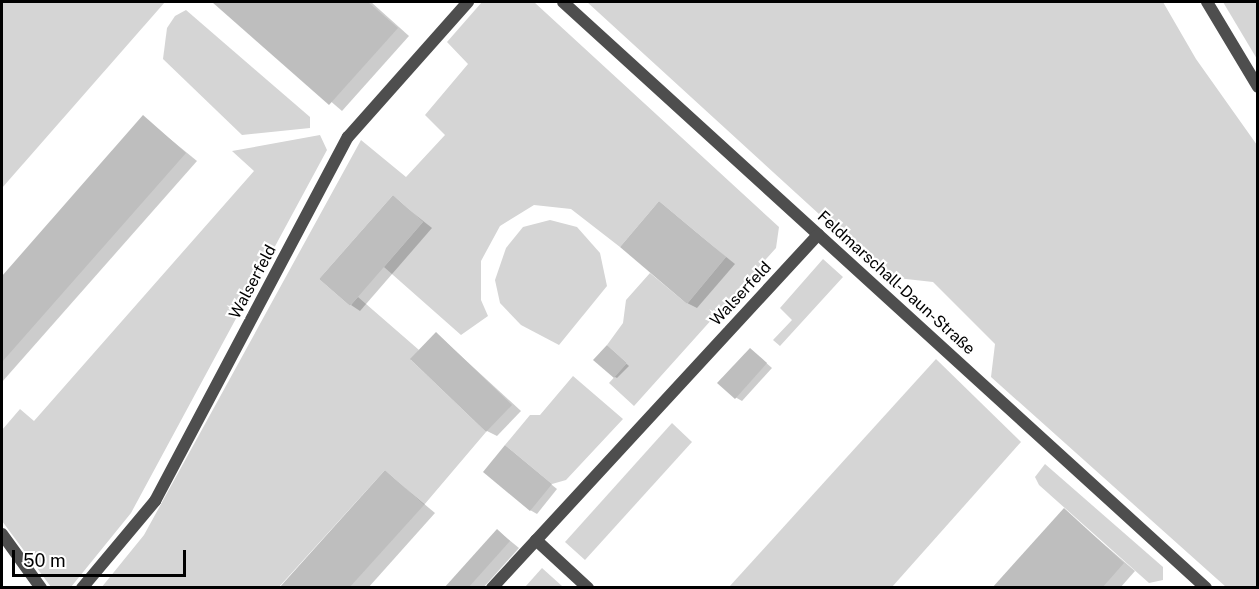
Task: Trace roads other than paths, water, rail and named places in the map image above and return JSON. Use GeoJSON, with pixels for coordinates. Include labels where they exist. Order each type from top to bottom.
{"type":"FeatureCollection","features":[{"type":"Feature","properties":{"kind":"street","name":"Walserfeld"},"geometry":{"type":"LineString","coordinates":[[82,588],[155,501],[348,137],[468,2]]}},
{"type":"Feature","properties":{"kind":"street","name":"Feldmarschall-Daun-Straße"},"geometry":{"type":"LineString","coordinates":[[563,2],[1206,588]]}},
{"type":"Feature","properties":{"kind":"street"},"geometry":{"type":"LineString","coordinates":[[1207,2],[1257,87]]}},
{"type":"Feature","properties":{"kind":"street","name":"Walserfeld"},"geometry":{"type":"LineString","coordinates":[[492,588],[818,235]]}},
{"type":"Feature","properties":{"kind":"street"},"geometry":{"type":"LineString","coordinates":[[2,534],[41,588]]}},
{"type":"Feature","properties":{"kind":"street"},"geometry":{"type":"LineString","coordinates":[[536,540],[588,588]]}}]}
